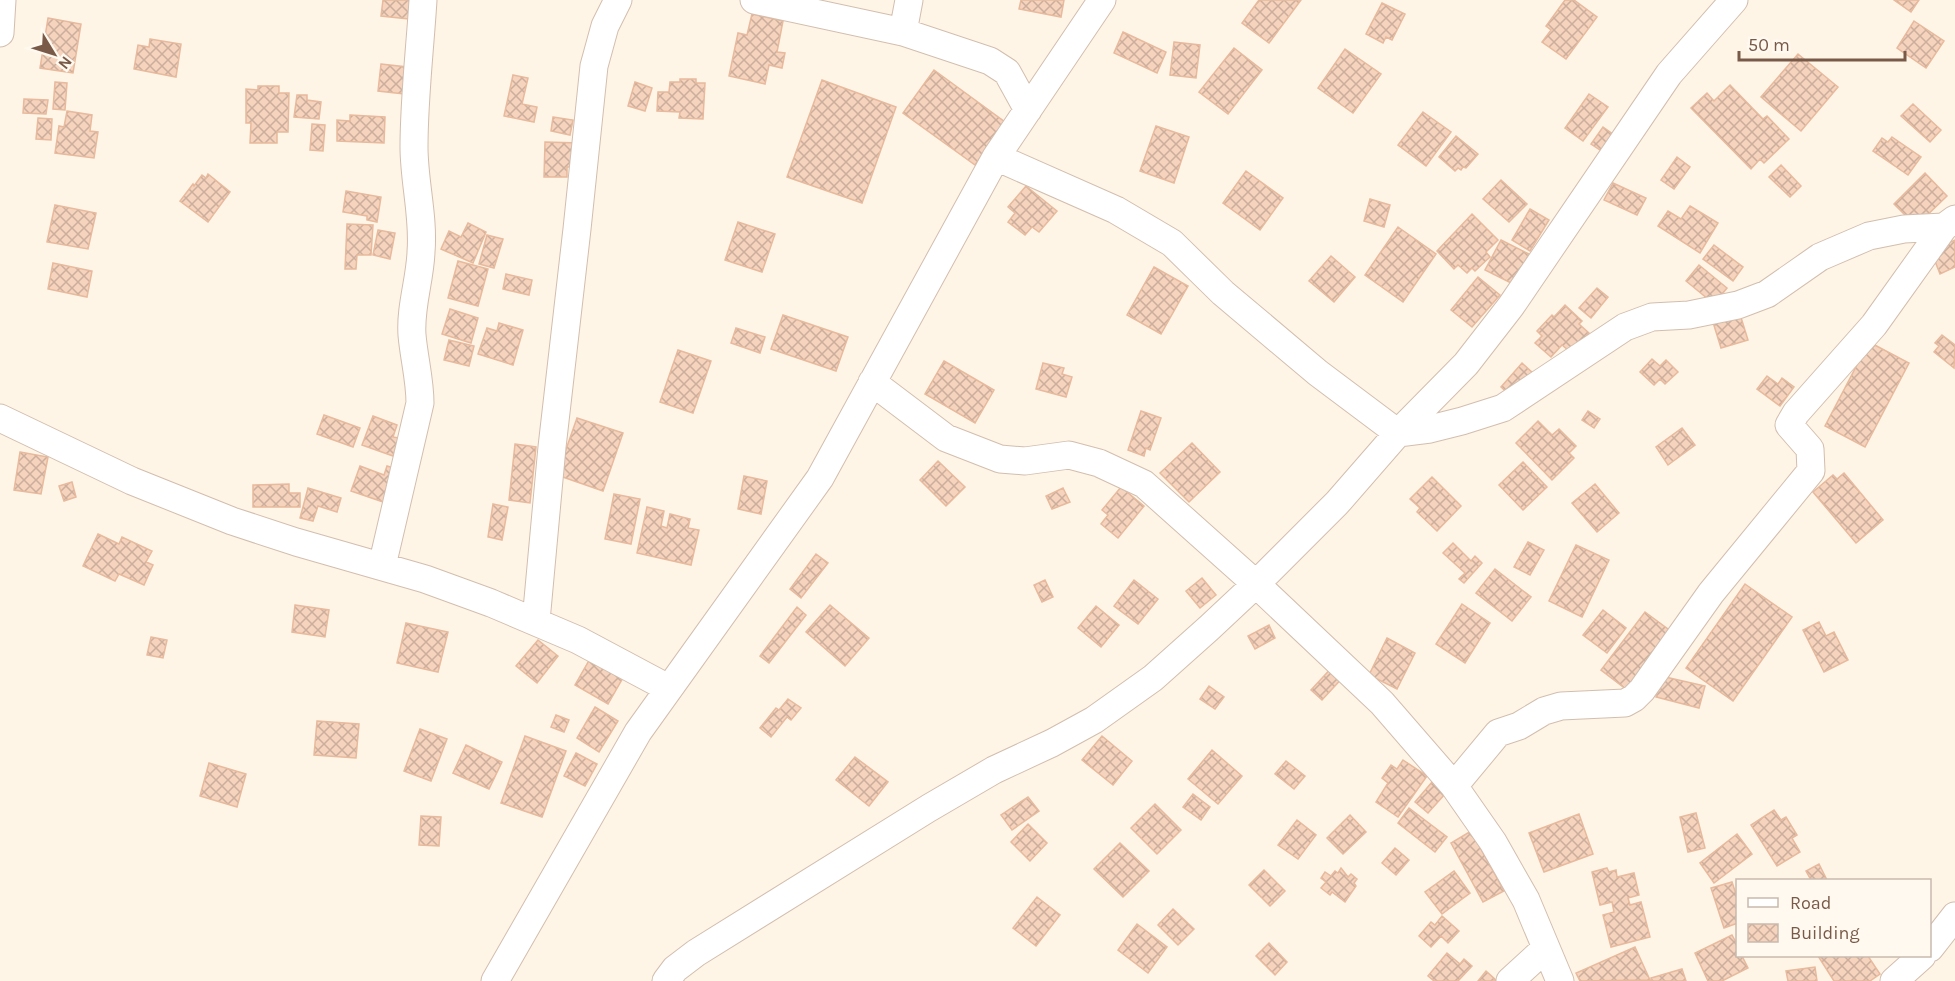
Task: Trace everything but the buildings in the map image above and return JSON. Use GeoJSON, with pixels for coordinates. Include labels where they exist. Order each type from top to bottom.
{"type":"FeatureCollection","features":[{"type":"Feature","properties":{"kind":"street"},"geometry":{"type":"LineString","coordinates":[[0,33],[2,0]]}},
{"type":"Feature","properties":{"kind":"street"},"geometry":{"type":"LineString","coordinates":[[382,566],[420,403],[412,334],[422,253],[422,229],[414,147],[423,0]]}},
{"type":"Feature","properties":{"kind":"street"},"geometry":{"type":"LineString","coordinates":[[536,621],[552,447],[594,66],[605,26],[618,0]]}},
{"type":"Feature","properties":{"kind":"street"},"geometry":{"type":"LineString","coordinates":[[753,0],[903,32],[990,62],[1007,72],[1028,110]]}},
{"type":"Feature","properties":{"kind":"street"},"geometry":{"type":"LineString","coordinates":[[903,32],[909,0]]}},
{"type":"Feature","properties":{"kind":"street"},"geometry":{"type":"LineString","coordinates":[[495,981],[638,732],[820,477],[996,157],[1102,0]]}},
{"type":"Feature","properties":{"kind":"street"},"geometry":{"type":"LineString","coordinates":[[666,981],[675,969],[696,953],[929,808],[994,770],[1094,720],[1153,678],[1256,584],[1337,503],[1398,433],[1466,364],[1511,306],[1669,74],[1734,0]]}},
{"type":"Feature","properties":{"kind":"street"},"geometry":{"type":"LineString","coordinates":[[996,157],[1116,210],[1172,243],[1222,293],[1318,373],[1398,433],[1452,424],[1503,408],[1625,327],[1652,316],[1689,315],[1738,305],[1767,294],[1821,257],[1869,236],[1949,223]]}},
{"type":"Feature","properties":{"kind":"street"},"geometry":{"type":"LineString","coordinates":[[1454,786],[1498,733],[1519,726],[1544,711],[1561,706],[1625,702],[1635,698],[1711,593],[1811,471],[1810,449],[1790,425],[1796,413],[1874,325],[1949,223]]}},
{"type":"Feature","properties":{"kind":"street"},"geometry":{"type":"LineString","coordinates":[[872,382],[946,438],[1000,459],[1025,461],[1069,455],[1099,463],[1144,483],[1256,584],[1382,703],[1454,786],[1493,842],[1526,900],[1560,981]]}},
{"type":"Feature","properties":{"kind":"street"},"geometry":{"type":"LineString","coordinates":[[0,418],[132,481],[232,521],[287,540],[382,566],[460,591],[536,621],[578,640],[668,688]]}},
{"type":"Feature","properties":{"kind":"street"},"geometry":{"type":"LineString","coordinates":[[1931,946],[1955,916]]}},
{"type":"Feature","properties":{"kind":"street"},"geometry":{"type":"LineString","coordinates":[[1510,981],[1546,948]]}},
{"type":"Feature","properties":{"kind":"street"},"geometry":{"type":"LineString","coordinates":[[1894,981],[1921,957]]}}]}
